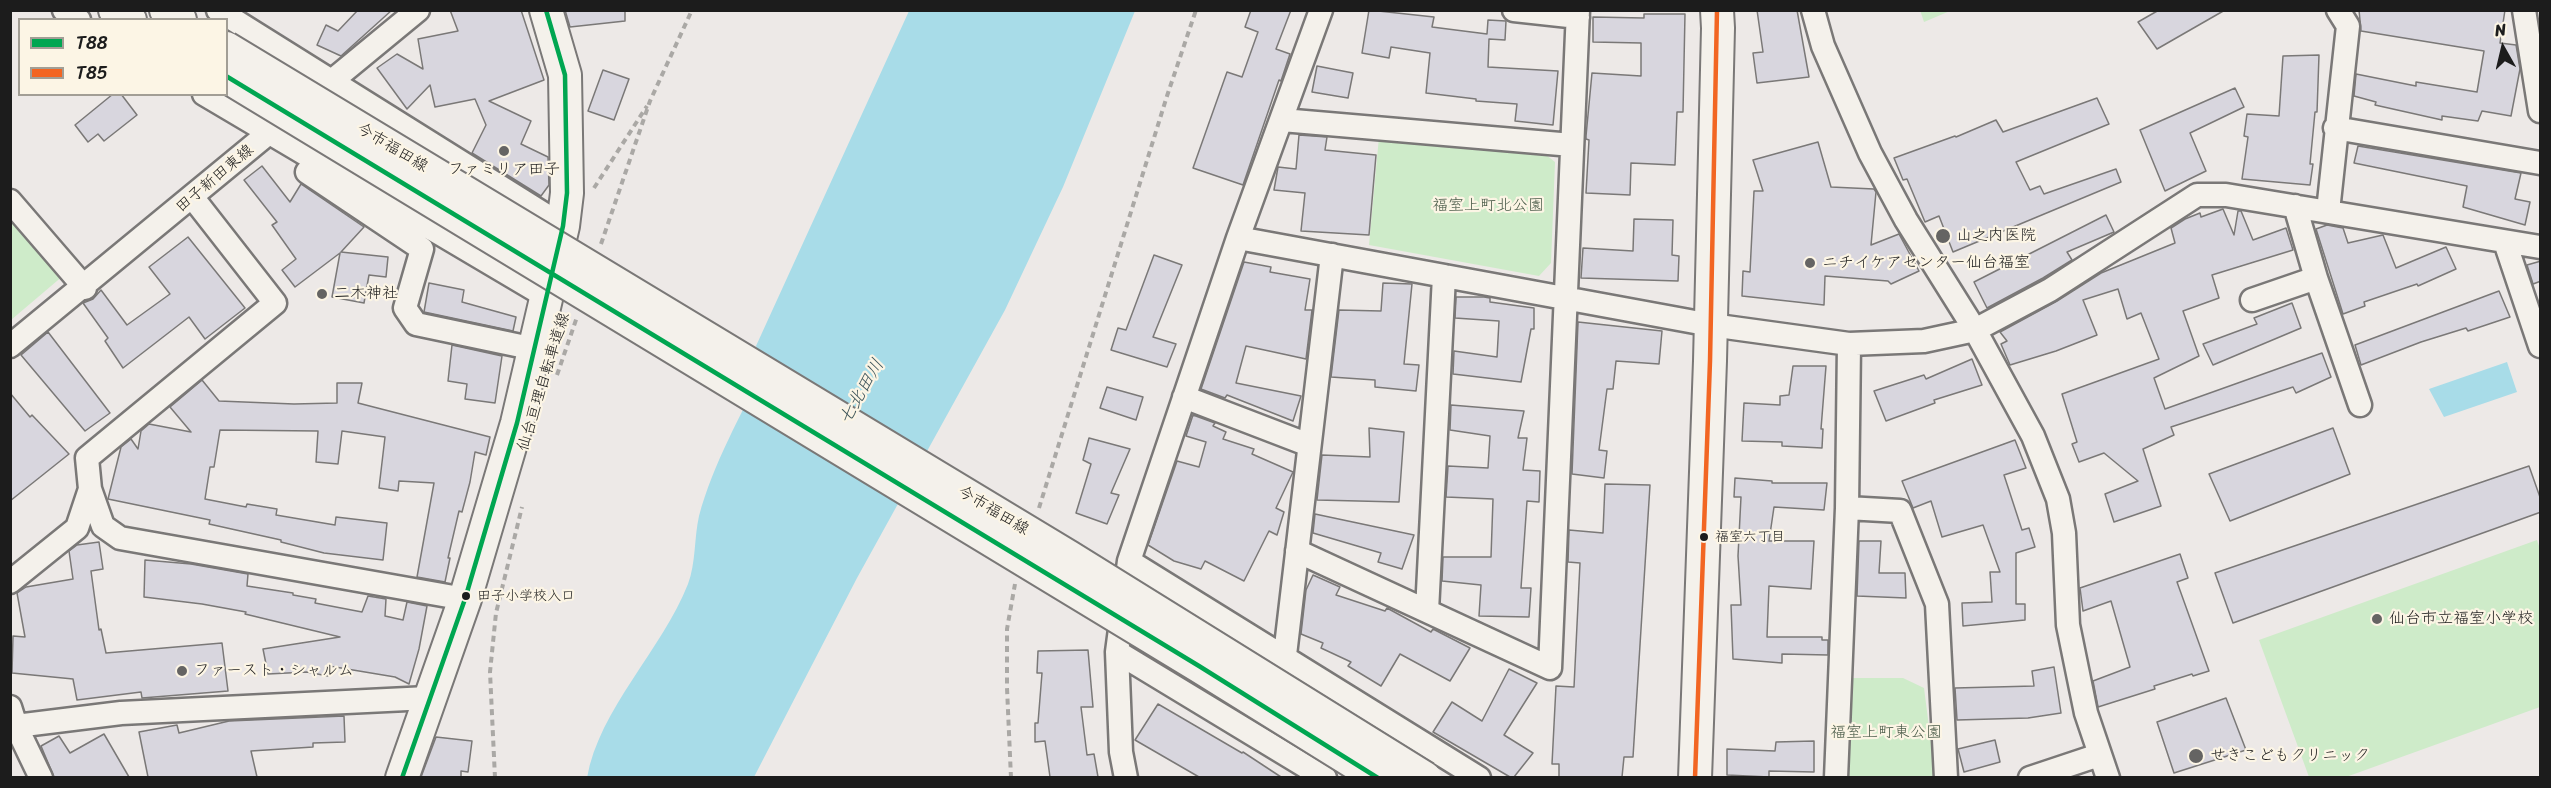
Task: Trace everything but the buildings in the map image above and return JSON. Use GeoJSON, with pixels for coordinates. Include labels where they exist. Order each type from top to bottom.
{"type":"FeatureCollection","features":[{"type":"Feature","properties":{"kind":"main road"},"geometry":{"type":"LineString","coordinates":[[402,777],[428,698],[465,599],[517,423],[563,226],[567,193],[565,75],[546,10]]}},
{"type":"Feature","properties":{"kind":"main road"},"geometry":{"type":"LineString","coordinates":[[1695,777],[1711,325],[1717,10]]}},
{"type":"Feature","properties":{"kind":"main road","name":"今市福田線"},"geometry":{"type":"LineString","coordinates":[[228,49],[1069,557],[1425,777]]}},
{"type":"Feature","properties":{"kind":"main road","name":"今市福田線"},"geometry":{"type":"LineString","coordinates":[[228,77],[1379,777]]}},
{"type":"Feature","properties":{"kind":"street"},"geometry":{"type":"LineString","coordinates":[[218,10],[563,226]]}},
{"type":"Feature","properties":{"kind":"street","name":"田子新田東線"},"geometry":{"type":"LineString","coordinates":[[10,346],[85,288],[418,10]]}},
{"type":"Feature","properties":{"kind":"street"},"geometry":{"type":"LineString","coordinates":[[1126,777],[1121,752],[1117,652],[1129,561],[1238,238],[1321,10]]}},
{"type":"Feature","properties":{"kind":"street"},"geometry":{"type":"LineString","coordinates":[[1297,551],[1550,668],[1578,14],[1514,10]]}},
{"type":"Feature","properties":{"kind":"street"},"geometry":{"type":"LineString","coordinates":[[1813,10],[1823,46],[1870,153],[1906,220],[1975,330],[2033,436],[2058,499],[2064,533],[2068,625],[2086,713],[2108,777]]}},
{"type":"Feature","properties":{"kind":"street"},"geometry":{"type":"LineString","coordinates":[[2328,211],[2348,26],[2338,10]]}},
{"type":"Feature","properties":{"kind":"street"},"geometry":{"type":"LineString","coordinates":[[2524,10],[2541,111]]}},
{"type":"Feature","properties":{"kind":"street"},"geometry":{"type":"LineString","coordinates":[[207,96],[422,249],[405,308],[416,324],[535,349]]}},
{"type":"Feature","properties":{"kind":"street"},"geometry":{"type":"LineString","coordinates":[[1282,120],[1572,145]]}},
{"type":"Feature","properties":{"kind":"street"},"geometry":{"type":"LineString","coordinates":[[2336,128],[2541,163]]}},
{"type":"Feature","properties":{"kind":"street"},"geometry":{"type":"LineString","coordinates":[[265,137],[547,297]]}},
{"type":"Feature","properties":{"kind":"street"},"geometry":{"type":"LineString","coordinates":[[1238,238],[1711,325],[1848,344],[1924,341],[1975,330],[2050,290],[2197,195],[2226,195],[2541,247]]}},
{"type":"Feature","properties":{"kind":"street"},"geometry":{"type":"LineString","coordinates":[[193,198],[275,303],[87,458],[90,489],[103,526],[120,538],[465,599]]}},
{"type":"Feature","properties":{"kind":"street"},"geometry":{"type":"LineString","coordinates":[[10,201],[85,288]]}},
{"type":"Feature","properties":{"kind":"street"},"geometry":{"type":"LineString","coordinates":[[2295,206],[2316,279],[2360,405]]}},
{"type":"Feature","properties":{"kind":"street"},"geometry":{"type":"LineString","coordinates":[[2505,242],[2541,346]]}},
{"type":"Feature","properties":{"kind":"street"},"geometry":{"type":"LineString","coordinates":[[1285,655],[1332,255]]}},
{"type":"Feature","properties":{"kind":"street"},"geometry":{"type":"LineString","coordinates":[[1426,611],[1444,276]]}},
{"type":"Feature","properties":{"kind":"street"},"geometry":{"type":"LineString","coordinates":[[2252,300],[2316,279]]}},
{"type":"Feature","properties":{"kind":"street"},"geometry":{"type":"LineString","coordinates":[[1836,777],[1847,508],[1848,344]]}},
{"type":"Feature","properties":{"kind":"street"},"geometry":{"type":"LineString","coordinates":[[1184,397],[1310,446]]}},
{"type":"Feature","properties":{"kind":"street"},"geometry":{"type":"LineString","coordinates":[[10,582],[77,528],[90,489]]}},
{"type":"Feature","properties":{"kind":"street"},"geometry":{"type":"LineString","coordinates":[[1847,508],[1900,511],[1937,604],[1946,777]]}},
{"type":"Feature","properties":{"kind":"street"},"geometry":{"type":"LineString","coordinates":[[1129,561],[1285,655],[1479,777]]}},
{"type":"Feature","properties":{"kind":"street"},"geometry":{"type":"LineString","coordinates":[[1117,652],[1325,777]]}},
{"type":"Feature","properties":{"kind":"street"},"geometry":{"type":"LineString","coordinates":[[41,777],[13,717],[428,698]]}},
{"type":"Feature","properties":{"kind":"street"},"geometry":{"type":"LineString","coordinates":[[2030,777],[2099,754]]}},
{"type":"Feature","properties":{"kind":"path"},"geometry":{"type":"LineString","coordinates":[[601,246],[650,101],[692,10]]}},
{"type":"Feature","properties":{"kind":"path"},"geometry":{"type":"LineString","coordinates":[[1037,512],[1196,10]]}},
{"type":"Feature","properties":{"kind":"path"},"geometry":{"type":"LineString","coordinates":[[593,189],[650,101]]}},
{"type":"Feature","properties":{"kind":"path","name":"仙台亘理自転車道線"},"geometry":{"type":"LineString","coordinates":[[555,380],[578,313]]}},
{"type":"Feature","properties":{"kind":"path"},"geometry":{"type":"LineString","coordinates":[[495,777],[490,672],[496,613],[523,502]]}},
{"type":"Feature","properties":{"kind":"path"},"geometry":{"type":"LineString","coordinates":[[1011,777],[1007,629],[1016,580]]}},
{"type":"Feature","properties":{"kind":"green space"},"geometry":{"type":"Polygon","coordinates":[[[1920,10],[1950,10],[1950,11],[1924,22],[1920,10]]]}},
{"type":"Feature","properties":{"kind":"green space","name":"福室上町北公園"},"geometry":{"type":"Polygon","coordinates":[[[1379,137],[1540,150],[1555,162],[1551,263],[1539,276],[1369,245],[1379,137]]]}},
{"type":"Feature","properties":{"kind":"green space"},"geometry":{"type":"Polygon","coordinates":[[[10,212],[64,275],[11,320],[10,320],[10,212]]]}},
{"type":"Feature","properties":{"kind":"green space"},"geometry":{"type":"Polygon","coordinates":[[[2537,540],[2540,549],[2540,707],[2346,777],[2309,777],[2259,640],[2537,540]]]}},
{"type":"Feature","properties":{"kind":"green space","name":"福室上町東公園"},"geometry":{"type":"Polygon","coordinates":[[[1852,678],[1903,678],[1924,688],[1935,774],[1933,777],[1841,778],[1844,692],[1852,678]]]}},
{"type":"Feature","properties":{"kind":"water","name":"七北田川"},"geometry":{"type":"Polygon","coordinates":[[[909,11],[1135,11],[1063,187],[1005,310],[857,578],[754,777],[587,778],[604,728],[677,608],[688,584],[699,516],[705,497],[728,440],[765,366],[756,346],[909,11]]]}},
{"type":"Feature","properties":{"kind":"water"},"geometry":{"type":"Polygon","coordinates":[[[2507,362],[2517,392],[2444,417],[2429,389],[2507,362]]]}},
{"type":"Feature","properties":{"kind":"transit line","name":"T88"},"geometry":{"type":"LineString","coordinates":[[402,778],[465,599],[517,423],[563,226],[567,193],[565,75],[546,10]]}},
{"type":"Feature","properties":{"kind":"transit line","name":"T85"},"geometry":{"type":"LineString","coordinates":[[1695,778],[1710,361],[1717,10]]}},
{"type":"Feature","properties":{"kind":"transit line","name":"T88"},"geometry":{"type":"LineString","coordinates":[[228,77],[1199,666],[1378,778]]}},
{"type":"Feature","properties":{"kind":"place","name":"ファミリア田子"},"geometry":{"type":"Point","coordinates":[504,151]}},
{"type":"Feature","properties":{"kind":"place","name":"山之内医院"},"geometry":{"type":"Point","coordinates":[1943,236]}},
{"type":"Feature","properties":{"kind":"place","name":"ニチイケアセンター仙台福室"},"geometry":{"type":"Point","coordinates":[1810,263]}},
{"type":"Feature","properties":{"kind":"place","name":"二木神社"},"geometry":{"type":"Point","coordinates":[322,294]}},
{"type":"Feature","properties":{"kind":"place","name":"福室六丁目"},"geometry":{"type":"Point","coordinates":[1704,537]}},
{"type":"Feature","properties":{"kind":"place","name":"田子小学校入口"},"geometry":{"type":"Point","coordinates":[466,596]}},
{"type":"Feature","properties":{"kind":"place","name":"仙台市立福室小学校"},"geometry":{"type":"Point","coordinates":[2377,619]}},
{"type":"Feature","properties":{"kind":"place","name":"ファースト・シャルム"},"geometry":{"type":"Point","coordinates":[182,671]}},
{"type":"Feature","properties":{"kind":"place","name":"せきこどもクリニック"},"geometry":{"type":"Point","coordinates":[2196,756]}}]}
